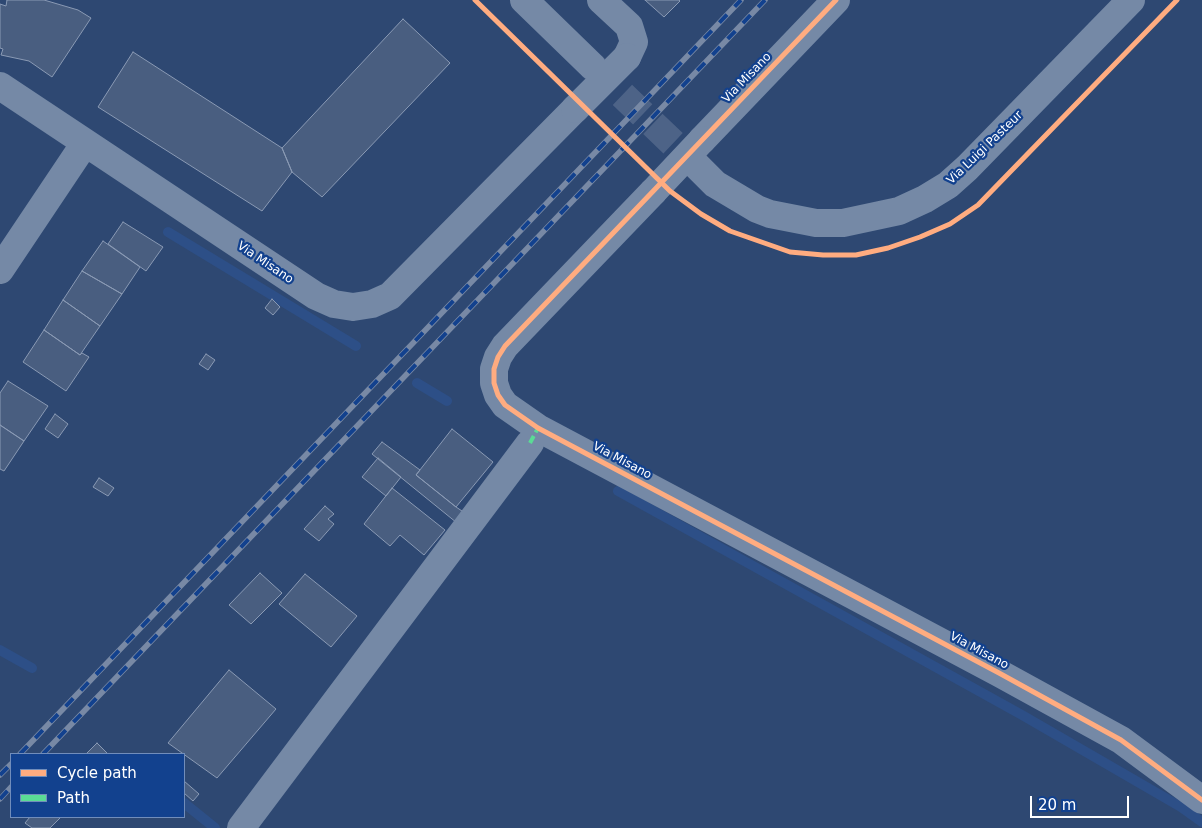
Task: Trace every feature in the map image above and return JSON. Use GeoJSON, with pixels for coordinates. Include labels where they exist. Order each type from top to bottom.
{"type":"FeatureCollection","features":[{"type":"Feature","properties":{"kind":"street"},"geometry":{"type":"LineString","coordinates":[[524,0],[592,66]]}},
{"type":"Feature","properties":{"kind":"street","name":"Via Misano"},"geometry":{"type":"LineString","coordinates":[[0,86],[316,296],[334,304],[353,306],[372,304],[390,296],[627,57],[634,42],[629,26],[601,0]]}},
{"type":"Feature","properties":{"kind":"street","name":"Via Misano"},"geometry":{"type":"LineString","coordinates":[[836,0],[505,346],[498,357],[494,369],[494,382],[498,395],[506,405],[538,428],[1000,673],[1121,740],[1202,800]]}},
{"type":"Feature","properties":{"kind":"street","name":"Via Luigi Pasteur"},"geometry":{"type":"LineString","coordinates":[[696,166],[715,184],[757,210],[770,214],[816,223],[843,223],[899,211],[925,199],[948,184],[967,168],[1131,0]]}},
{"type":"Feature","properties":{"kind":"street"},"geometry":{"type":"LineString","coordinates":[[0,270],[85,143]]}},
{"type":"Feature","properties":{"kind":"street"},"geometry":{"type":"LineString","coordinates":[[241,828],[530,443]]}},
{"type":"Feature","properties":{"kind":"building"},"geometry":{"type":"Polygon","coordinates":[[[7,0],[44,0],[78,10],[91,18],[52,77],[29,61],[1,55],[3,49],[0,48],[0,4],[6,6],[7,0]]]}},
{"type":"Feature","properties":{"kind":"building"},"geometry":{"type":"Polygon","coordinates":[[[645,0],[679,0],[680,1],[664,17],[645,0]]]}},
{"type":"Feature","properties":{"kind":"building"},"geometry":{"type":"Polygon","coordinates":[[[403,19],[450,63],[322,197],[292,172],[282,148],[403,19]]]}},
{"type":"Feature","properties":{"kind":"building"},"geometry":{"type":"Polygon","coordinates":[[[133,52],[282,148],[292,172],[262,211],[98,107],[133,52]]]}},
{"type":"Feature","properties":{"kind":"building"},"geometry":{"type":"Polygon","coordinates":[[[123,222],[163,247],[146,271],[108,244],[123,222]]]}},
{"type":"Feature","properties":{"kind":"building"},"geometry":{"type":"Polygon","coordinates":[[[103,241],[140,267],[122,294],[82,271],[103,241]]]}},
{"type":"Feature","properties":{"kind":"building"},"geometry":{"type":"Polygon","coordinates":[[[82,271],[122,294],[100,326],[63,300],[82,271]]]}},
{"type":"Feature","properties":{"kind":"building"},"geometry":{"type":"Polygon","coordinates":[[[272,299],[280,307],[273,315],[265,308],[272,299]]]}},
{"type":"Feature","properties":{"kind":"building"},"geometry":{"type":"Polygon","coordinates":[[[63,300],[100,326],[80,355],[44,330],[63,300]]]}},
{"type":"Feature","properties":{"kind":"building"},"geometry":{"type":"Polygon","coordinates":[[[44,330],[80,355],[82,353],[89,357],[66,391],[23,362],[44,330]]]}},
{"type":"Feature","properties":{"kind":"building"},"geometry":{"type":"Polygon","coordinates":[[[206,354],[215,360],[208,370],[199,364],[206,354]]]}},
{"type":"Feature","properties":{"kind":"building"},"geometry":{"type":"Polygon","coordinates":[[[8,381],[48,406],[24,441],[0,425],[0,393],[8,381]]]}},
{"type":"Feature","properties":{"kind":"building"},"geometry":{"type":"Polygon","coordinates":[[[55,414],[68,424],[58,438],[45,429],[55,414]]]}},
{"type":"Feature","properties":{"kind":"building"},"geometry":{"type":"Polygon","coordinates":[[[0,425],[24,441],[4,471],[0,469],[0,425]]]}},
{"type":"Feature","properties":{"kind":"building"},"geometry":{"type":"Polygon","coordinates":[[[452,429],[493,462],[456,507],[416,475],[452,429]]]}},
{"type":"Feature","properties":{"kind":"building"},"geometry":{"type":"Polygon","coordinates":[[[382,442],[420,470],[416,475],[468,515],[462,527],[372,454],[382,442]]]}},
{"type":"Feature","properties":{"kind":"building"},"geometry":{"type":"Polygon","coordinates":[[[378,458],[401,477],[386,496],[362,477],[378,458]]]}},
{"type":"Feature","properties":{"kind":"building"},"geometry":{"type":"Polygon","coordinates":[[[99,478],[114,488],[108,496],[93,487],[99,478]]]}},
{"type":"Feature","properties":{"kind":"building"},"geometry":{"type":"Polygon","coordinates":[[[392,488],[445,530],[424,555],[400,535],[390,546],[364,524],[392,488]]]}},
{"type":"Feature","properties":{"kind":"building"},"geometry":{"type":"Polygon","coordinates":[[[325,506],[334,514],[328,519],[334,524],[319,541],[304,529],[325,506]]]}},
{"type":"Feature","properties":{"kind":"building"},"geometry":{"type":"Polygon","coordinates":[[[260,573],[282,593],[251,624],[229,605],[260,573]]]}},
{"type":"Feature","properties":{"kind":"building"},"geometry":{"type":"Polygon","coordinates":[[[305,574],[357,616],[331,647],[279,604],[305,574]]]}},
{"type":"Feature","properties":{"kind":"building"},"geometry":{"type":"Polygon","coordinates":[[[229,670],[276,709],[217,778],[185,755],[185,753],[182,753],[168,743],[229,670]]]}},
{"type":"Feature","properties":{"kind":"building"},"geometry":{"type":"Polygon","coordinates":[[[97,743],[107,753],[87,753],[97,743]]]}},
{"type":"Feature","properties":{"kind":"building"},"geometry":{"type":"Polygon","coordinates":[[[185,782],[199,794],[193,801],[185,794],[185,782]]]}},
{"type":"Feature","properties":{"kind":"building"},"geometry":{"type":"Polygon","coordinates":[[[29,818],[60,818],[50,828],[32,828],[25,823],[29,818]]]}},
{"type":"Feature","properties":{"kind":"waterway"},"geometry":{"type":"LineString","coordinates":[[168,232],[356,346]]}},
{"type":"Feature","properties":{"kind":"waterway"},"geometry":{"type":"LineString","coordinates":[[417,383],[447,401]]}},
{"type":"Feature","properties":{"kind":"waterway"},"geometry":{"type":"LineString","coordinates":[[618,491],[1022,715],[1181,807],[1202,822]]}},
{"type":"Feature","properties":{"kind":"waterway"},"geometry":{"type":"LineString","coordinates":[[0,650],[32,668]]}},
{"type":"Feature","properties":{"kind":"waterway"},"geometry":{"type":"LineString","coordinates":[[185,804],[215,828]]}},
{"type":"Feature","properties":{"kind":"tunnel"},"geometry":{"type":"LineString","coordinates":[[592,66],[697,166]]}},
{"type":"Feature","properties":{"kind":"railway"},"geometry":{"type":"LineString","coordinates":[[21,753],[741,0]]}},
{"type":"Feature","properties":{"kind":"railway"},"geometry":{"type":"LineString","coordinates":[[44,753],[765,0]]}},
{"type":"Feature","properties":{"kind":"railway"},"geometry":{"type":"LineString","coordinates":[[0,775],[10,765]]}},
{"type":"Feature","properties":{"kind":"railway"},"geometry":{"type":"LineString","coordinates":[[0,799],[10,788]]}},
{"type":"Feature","properties":{"kind":"marked path"},"geometry":{"type":"LineString","coordinates":[[530,443],[538,428]]}},
{"type":"Feature","properties":{"kind":"cycle path"},"geometry":{"type":"LineString","coordinates":[[475,0],[670,191],[701,214],[730,231],[790,252],[823,255],[856,255],[888,248],[950,224],[978,205],[1177,0]]}},
{"type":"Feature","properties":{"kind":"cycle path"},"geometry":{"type":"LineString","coordinates":[[836,0],[505,346],[498,357],[494,369],[494,383],[498,395],[505,405],[538,428],[999,673],[1121,740],[1202,800]]}}]}
